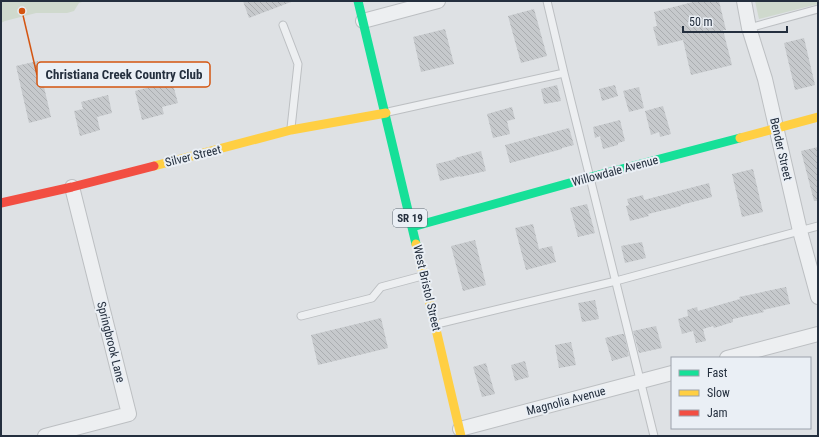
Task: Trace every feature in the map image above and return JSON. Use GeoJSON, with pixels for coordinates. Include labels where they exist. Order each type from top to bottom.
{"type":"FeatureCollection","features":[{"type":"Feature","properties":{"kind":"street","name":"West Bristol Street"},"geometry":{"type":"LineString","coordinates":[[358,1],[386,113],[460,432]]}},
{"type":"Feature","properties":{"kind":"street"},"geometry":{"type":"LineString","coordinates":[[363,21],[438,1]]}},
{"type":"Feature","properties":{"kind":"street","name":"Bender Street"},"geometry":{"type":"LineString","coordinates":[[744,1],[749,28],[765,79],[800,231],[818,298]]}},
{"type":"Feature","properties":{"kind":"street","name":"Silver Street"},"geometry":{"type":"LineString","coordinates":[[1,203],[72,187],[291,130],[386,113]]}},
{"type":"Feature","properties":{"kind":"street","name":"Willowdale Avenue"},"geometry":{"type":"LineString","coordinates":[[412,227],[591,177],[818,117]]}},
{"type":"Feature","properties":{"kind":"street","name":"Springbrook Lane"},"geometry":{"type":"LineString","coordinates":[[45,436],[128,414],[72,187]]}},
{"type":"Feature","properties":{"kind":"street"},"geometry":{"type":"LineString","coordinates":[[731,357],[818,334]]}},
{"type":"Feature","properties":{"kind":"street","name":"Magnolia Avenue"},"geometry":{"type":"LineString","coordinates":[[460,432],[671,373]]}},
{"type":"Feature","properties":{"kind":"lane"},"geometry":{"type":"LineString","coordinates":[[547,1],[654,436]]}},
{"type":"Feature","properties":{"kind":"lane"},"geometry":{"type":"LineString","coordinates":[[749,28],[818,9]]}},
{"type":"Feature","properties":{"kind":"lane"},"geometry":{"type":"LineString","coordinates":[[283,24],[298,64],[291,130]]}},
{"type":"Feature","properties":{"kind":"lane"},"geometry":{"type":"LineString","coordinates":[[386,113],[564,73]]}},
{"type":"Feature","properties":{"kind":"lane"},"geometry":{"type":"LineString","coordinates":[[435,324],[616,281],[818,226]]}},
{"type":"Feature","properties":{"kind":"lane"},"geometry":{"type":"LineString","coordinates":[[302,316],[372,298],[381,287],[424,276]]}},
{"type":"Feature","properties":{"kind":"shaded area"},"geometry":{"type":"Polygon","coordinates":[[[1,1],[85,1],[79,3],[74,11],[67,13],[36,13],[1,23],[1,1]]]}},
{"type":"Feature","properties":{"kind":"shaded area"},"geometry":{"type":"Polygon","coordinates":[[[755,1],[818,1],[818,4],[759,19],[755,1]]]}},
{"type":"Feature","properties":{"kind":"building"},"geometry":{"type":"Polygon","coordinates":[[[243,1],[291,1],[291,2],[249,18],[243,1]]]}},
{"type":"Feature","properties":{"kind":"building"},"geometry":{"type":"Polygon","coordinates":[[[697,1],[719,1],[726,30],[723,30],[732,65],[691,75],[683,40],[658,46],[653,27],[657,26],[654,12],[697,1]]]}},
{"type":"Feature","properties":{"kind":"building"},"geometry":{"type":"Polygon","coordinates":[[[534,9],[547,56],[521,63],[508,16],[534,9]]]}},
{"type":"Feature","properties":{"kind":"building"},"geometry":{"type":"Polygon","coordinates":[[[445,29],[454,64],[421,72],[413,37],[445,29]]]}},
{"type":"Feature","properties":{"kind":"building"},"geometry":{"type":"Polygon","coordinates":[[[804,38],[815,85],[795,90],[784,43],[804,38]]]}},
{"type":"Feature","properties":{"kind":"building"},"geometry":{"type":"Polygon","coordinates":[[[38,61],[51,117],[29,123],[16,66],[38,61]]]}},
{"type":"Feature","properties":{"kind":"building"},"geometry":{"type":"Polygon","coordinates":[[[172,81],[178,103],[162,107],[164,114],[142,120],[135,91],[172,81]]]}},
{"type":"Feature","properties":{"kind":"building"},"geometry":{"type":"Polygon","coordinates":[[[557,85],[561,101],[544,104],[541,89],[557,85]]]}},
{"type":"Feature","properties":{"kind":"building"},"geometry":{"type":"Polygon","coordinates":[[[615,85],[618,96],[602,101],[599,89],[615,85]]]}},
{"type":"Feature","properties":{"kind":"building"},"geometry":{"type":"Polygon","coordinates":[[[639,87],[644,108],[629,112],[623,91],[639,87]]]}},
{"type":"Feature","properties":{"kind":"building"},"geometry":{"type":"Polygon","coordinates":[[[108,95],[112,113],[97,117],[100,130],[80,136],[74,111],[83,109],[81,102],[108,95]]]}},
{"type":"Feature","properties":{"kind":"building"},"geometry":{"type":"Polygon","coordinates":[[[663,106],[671,134],[660,137],[659,132],[651,135],[645,111],[663,106]]]}},
{"type":"Feature","properties":{"kind":"building"},"geometry":{"type":"Polygon","coordinates":[[[512,107],[515,119],[507,121],[510,134],[493,138],[487,114],[512,107]]]}},
{"type":"Feature","properties":{"kind":"building"},"geometry":{"type":"Polygon","coordinates":[[[620,120],[625,141],[618,143],[618,145],[603,149],[600,136],[595,138],[593,127],[620,120]]]}},
{"type":"Feature","properties":{"kind":"building"},"geometry":{"type":"Polygon","coordinates":[[[569,128],[574,145],[510,163],[505,145],[569,128]]]}},
{"type":"Feature","properties":{"kind":"building"},"geometry":{"type":"Polygon","coordinates":[[[818,147],[818,201],[814,201],[801,151],[818,147]]]}},
{"type":"Feature","properties":{"kind":"building"},"geometry":{"type":"Polygon","coordinates":[[[481,151],[486,171],[440,181],[436,164],[481,151]]]}},
{"type":"Feature","properties":{"kind":"building"},"geometry":{"type":"Polygon","coordinates":[[[753,169],[763,212],[742,217],[732,174],[753,169]]]}},
{"type":"Feature","properties":{"kind":"building"},"geometry":{"type":"Polygon","coordinates":[[[709,183],[712,197],[648,214],[649,216],[630,221],[626,206],[629,205],[627,199],[643,195],[644,200],[709,183]]]}},
{"type":"Feature","properties":{"kind":"building"},"geometry":{"type":"Polygon","coordinates":[[[587,204],[595,233],[578,237],[570,208],[587,204]]]}},
{"type":"Feature","properties":{"kind":"building"},"geometry":{"type":"Polygon","coordinates":[[[533,224],[539,249],[552,246],[556,262],[526,270],[515,228],[533,224]]]}},
{"type":"Feature","properties":{"kind":"building"},"geometry":{"type":"Polygon","coordinates":[[[475,240],[486,285],[463,291],[451,246],[475,240]]]}},
{"type":"Feature","properties":{"kind":"building"},"geometry":{"type":"Polygon","coordinates":[[[642,242],[646,258],[625,263],[621,246],[642,242]]]}},
{"type":"Feature","properties":{"kind":"building"},"geometry":{"type":"Polygon","coordinates":[[[786,287],[790,304],[733,319],[733,322],[714,328],[713,326],[703,329],[706,341],[696,343],[693,331],[682,334],[678,319],[688,316],[687,310],[697,307],[698,311],[740,299],[739,297],[786,287]]]}},
{"type":"Feature","properties":{"kind":"building"},"geometry":{"type":"Polygon","coordinates":[[[595,300],[599,319],[582,322],[578,303],[595,300]]]}},
{"type":"Feature","properties":{"kind":"building"},"geometry":{"type":"Polygon","coordinates":[[[381,318],[388,348],[318,365],[311,335],[381,318]]]}},
{"type":"Feature","properties":{"kind":"building"},"geometry":{"type":"Polygon","coordinates":[[[656,326],[662,348],[639,353],[633,331],[656,326]]]}},
{"type":"Feature","properties":{"kind":"building"},"geometry":{"type":"Polygon","coordinates":[[[624,334],[629,356],[612,361],[605,338],[624,334]]]}},
{"type":"Feature","properties":{"kind":"building"},"geometry":{"type":"Polygon","coordinates":[[[571,342],[576,365],[559,368],[555,345],[571,342]]]}},
{"type":"Feature","properties":{"kind":"building"},"geometry":{"type":"Polygon","coordinates":[[[525,361],[529,377],[515,381],[511,365],[525,361]]]}},
{"type":"Feature","properties":{"kind":"building"},"geometry":{"type":"Polygon","coordinates":[[[486,363],[495,394],[482,397],[473,367],[486,363]]]}},
{"type":"Feature","properties":{"kind":"traffic: fast"},"geometry":{"type":"LineString","coordinates":[[358,1],[416,244]]}},
{"type":"Feature","properties":{"kind":"traffic: fast"},"geometry":{"type":"LineString","coordinates":[[412,227],[591,177],[740,138]]}},
{"type":"Feature","properties":{"kind":"traffic: slow"},"geometry":{"type":"LineString","coordinates":[[154,166],[291,130],[386,113]]}},
{"type":"Feature","properties":{"kind":"traffic: slow"},"geometry":{"type":"LineString","coordinates":[[740,138],[818,117]]}},
{"type":"Feature","properties":{"kind":"traffic: slow"},"geometry":{"type":"LineString","coordinates":[[416,244],[461,436]]}},
{"type":"Feature","properties":{"kind":"traffic: jam"},"geometry":{"type":"LineString","coordinates":[[1,203],[154,166]]}},
{"type":"Feature","properties":{"kind":"place","name":"Christiana Creek Country Club"},"geometry":{"type":"Point","coordinates":[22,11]}}]}
